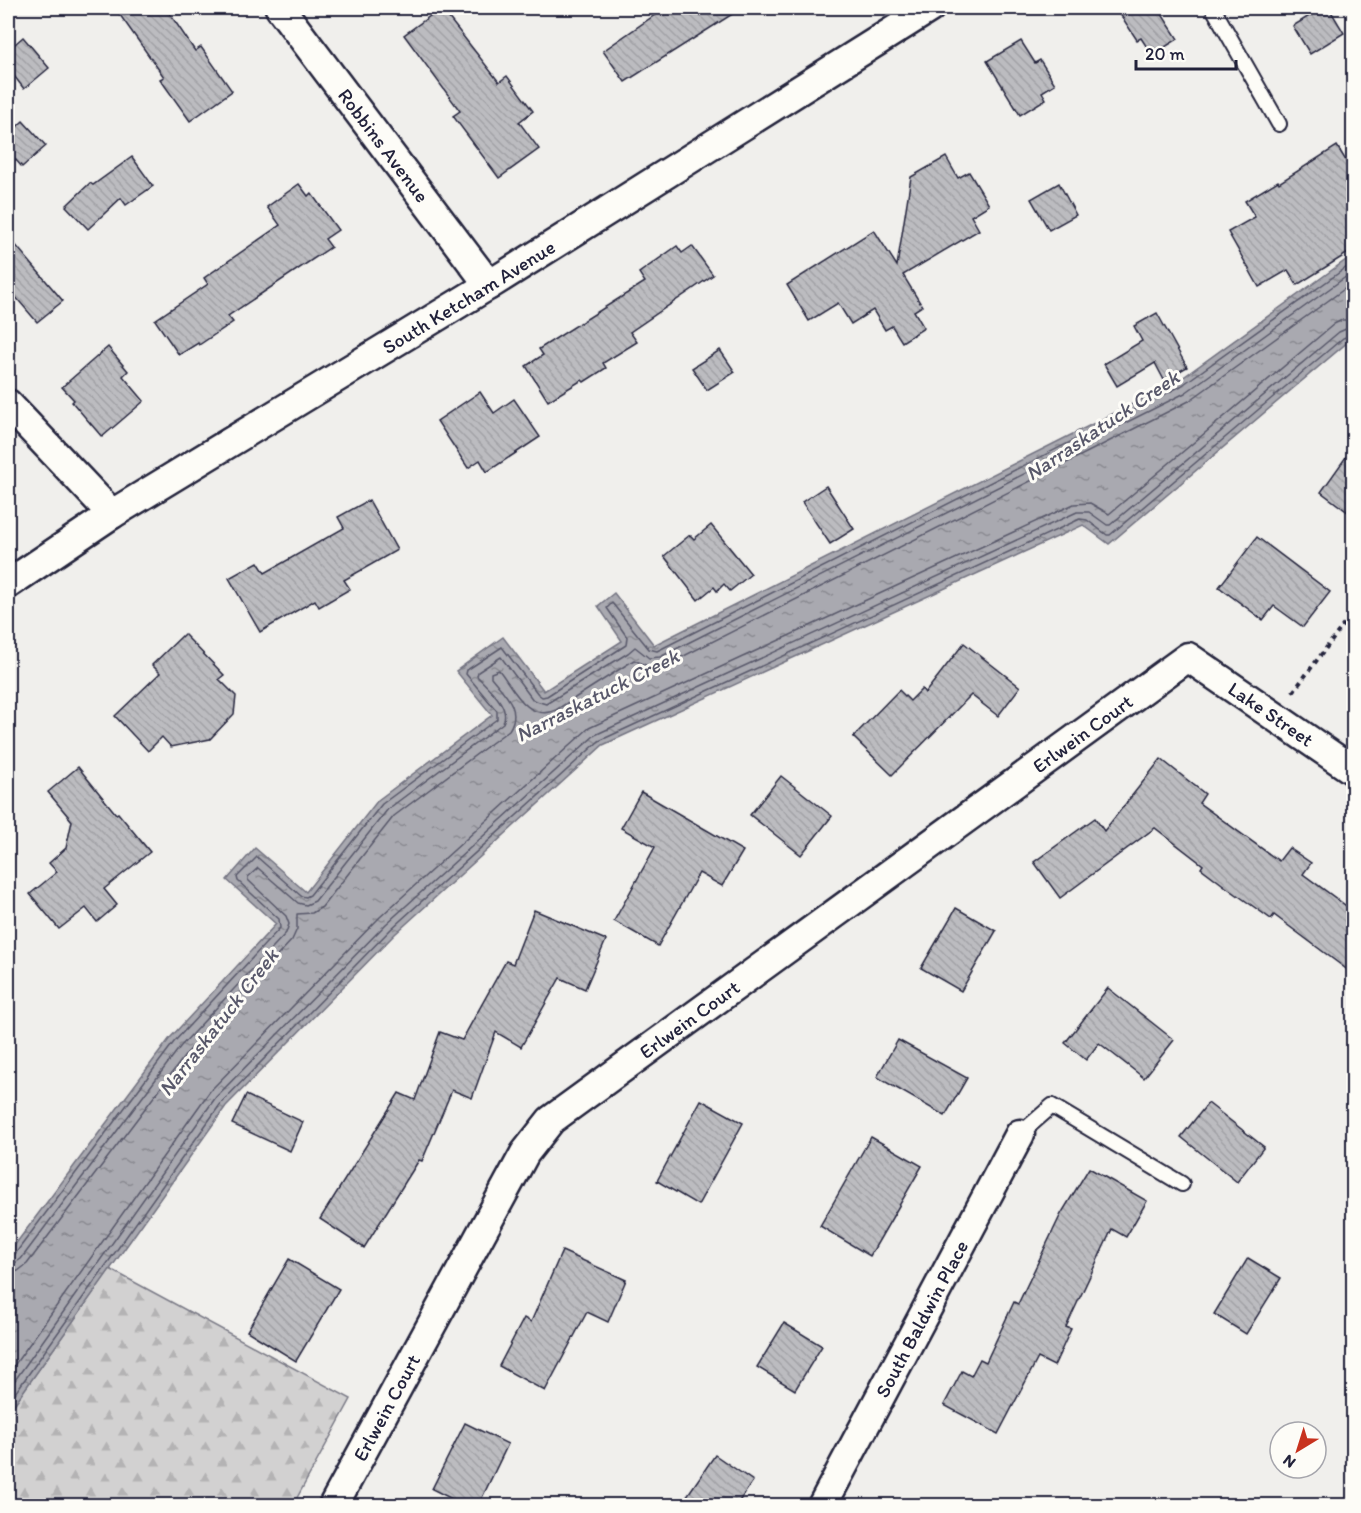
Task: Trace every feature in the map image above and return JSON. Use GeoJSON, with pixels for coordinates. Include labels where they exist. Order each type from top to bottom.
{"type":"FeatureCollection","features":[{"type":"Feature","properties":{"kind":"street","name":"Robbins Avenue"},"geometry":{"type":"LineString","coordinates":[[280,8],[489,285]]}},
{"type":"Feature","properties":{"kind":"street","name":"South Ketcham Avenue"},"geometry":{"type":"LineString","coordinates":[[8,584],[112,514],[489,285],[930,8]]}},
{"type":"Feature","properties":{"kind":"street"},"geometry":{"type":"LineString","coordinates":[[8,404],[112,514]]}},
{"type":"Feature","properties":{"kind":"street","name":"Lake Street"},"geometry":{"type":"LineString","coordinates":[[1188,657],[1353,771]]}},
{"type":"Feature","properties":{"kind":"street","name":"Erlwein Court"},"geometry":{"type":"LineString","coordinates":[[333,1506],[525,1153],[551,1120],[1188,657]]}},
{"type":"Feature","properties":{"kind":"street","name":"South Baldwin Place"},"geometry":{"type":"LineString","coordinates":[[822,1506],[1020,1134]]}},
{"type":"Feature","properties":{"kind":"lane"},"geometry":{"type":"LineString","coordinates":[[1213,8],[1279,124]]}},
{"type":"Feature","properties":{"kind":"lane"},"geometry":{"type":"LineString","coordinates":[[1020,1134],[1052,1106],[1182,1184]]}},
{"type":"Feature","properties":{"kind":"path"},"geometry":{"type":"LineString","coordinates":[[1274,717],[1353,611]]}},
{"type":"Feature","properties":{"kind":"green space"},"geometry":{"type":"Polygon","coordinates":[[[110,1269],[351,1399],[293,1505],[8,1506],[8,1413],[110,1269]]]}},
{"type":"Feature","properties":{"kind":"water","name":"Narraskatuck Creek"},"geometry":{"type":"Polygon","coordinates":[[[1353,255],[1353,345],[1348,342],[1109,544],[1083,525],[603,745],[395,934],[226,1106],[8,1413],[8,1254],[170,1038],[276,924],[227,880],[255,848],[306,892],[378,800],[492,715],[456,671],[503,637],[544,691],[622,641],[598,606],[614,593],[654,645],[1178,381],[1353,255]]]}},
{"type":"Feature","properties":{"kind":"building"},"geometry":{"type":"Polygon","coordinates":[[[115,8],[166,8],[195,51],[201,47],[232,91],[190,121],[160,79],[164,77],[115,8]]]}},
{"type":"Feature","properties":{"kind":"building"},"geometry":{"type":"Polygon","coordinates":[[[441,8],[499,82],[507,76],[533,111],[519,122],[539,149],[499,178],[453,116],[460,111],[404,35],[441,8]]]}},
{"type":"Feature","properties":{"kind":"building"},"geometry":{"type":"Polygon","coordinates":[[[665,8],[742,8],[625,82],[603,51],[665,8]]]}},
{"type":"Feature","properties":{"kind":"building"},"geometry":{"type":"Polygon","coordinates":[[[1116,8],[1158,8],[1178,39],[1152,55],[1141,38],[1137,40],[1116,8]]]}},
{"type":"Feature","properties":{"kind":"building"},"geometry":{"type":"Polygon","coordinates":[[[1322,8],[1329,8],[1344,33],[1310,54],[1293,26],[1322,8]]]}},
{"type":"Feature","properties":{"kind":"building"},"geometry":{"type":"Polygon","coordinates":[[[23,37],[49,68],[24,89],[8,68],[8,50],[23,37]]]}},
{"type":"Feature","properties":{"kind":"building"},"geometry":{"type":"Polygon","coordinates":[[[1021,41],[1035,63],[1040,60],[1055,84],[1042,92],[1046,99],[1020,115],[987,61],[1021,41]]]}},
{"type":"Feature","properties":{"kind":"building"},"geometry":{"type":"Polygon","coordinates":[[[23,121],[46,146],[22,167],[8,151],[8,135],[23,121]]]}},
{"type":"Feature","properties":{"kind":"building"},"geometry":{"type":"Polygon","coordinates":[[[1337,146],[1353,172],[1353,250],[1297,285],[1288,270],[1259,287],[1228,232],[1255,217],[1245,201],[1278,181],[1279,183],[1337,146]]]}},
{"type":"Feature","properties":{"kind":"building"},"geometry":{"type":"Polygon","coordinates":[[[132,157],[153,186],[126,205],[121,198],[88,229],[66,206],[90,183],[93,185],[132,157]]]}},
{"type":"Feature","properties":{"kind":"building"},"geometry":{"type":"Polygon","coordinates":[[[946,157],[958,178],[969,172],[989,205],[971,216],[979,230],[903,275],[922,306],[914,311],[924,328],[902,342],[892,326],[885,330],[873,310],[851,324],[838,303],[809,321],[787,285],[874,230],[897,266],[911,177],[946,157]]]}},
{"type":"Feature","properties":{"kind":"building"},"geometry":{"type":"Polygon","coordinates":[[[1059,183],[1076,215],[1049,230],[1031,199],[1059,183]]]}},
{"type":"Feature","properties":{"kind":"building"},"geometry":{"type":"Polygon","coordinates":[[[299,184],[308,196],[311,193],[338,230],[325,239],[331,247],[228,316],[233,322],[199,345],[198,343],[179,355],[155,320],[208,284],[204,278],[280,225],[267,207],[299,184]]]}},
{"type":"Feature","properties":{"kind":"building"},"geometry":{"type":"Polygon","coordinates":[[[8,236],[63,301],[37,322],[14,295],[8,295],[8,236]]]}},
{"type":"Feature","properties":{"kind":"building"},"geometry":{"type":"Polygon","coordinates":[[[677,246],[682,253],[692,246],[713,275],[630,332],[637,342],[603,363],[606,368],[548,401],[526,366],[543,355],[539,349],[645,282],[639,273],[677,246]]]}},
{"type":"Feature","properties":{"kind":"building"},"geometry":{"type":"Polygon","coordinates":[[[1157,313],[1187,367],[1164,380],[1155,363],[1117,386],[1104,364],[1142,341],[1134,326],[1157,313]]]}},
{"type":"Feature","properties":{"kind":"building"},"geometry":{"type":"Polygon","coordinates":[[[108,347],[128,371],[123,376],[144,401],[102,437],[62,387],[108,347]]]}},
{"type":"Feature","properties":{"kind":"building"},"geometry":{"type":"Polygon","coordinates":[[[720,350],[735,372],[707,390],[692,368],[720,350]]]}},
{"type":"Feature","properties":{"kind":"building"},"geometry":{"type":"Polygon","coordinates":[[[480,392],[494,413],[514,399],[540,437],[487,472],[480,460],[468,468],[437,421],[480,392]]]}},
{"type":"Feature","properties":{"kind":"building"},"geometry":{"type":"Polygon","coordinates":[[[1353,447],[1353,516],[1321,492],[1353,447]]]}},
{"type":"Feature","properties":{"kind":"building"},"geometry":{"type":"Polygon","coordinates":[[[826,486],[854,529],[830,544],[802,502],[826,486]]]}},
{"type":"Feature","properties":{"kind":"building"},"geometry":{"type":"Polygon","coordinates":[[[369,500],[397,550],[344,580],[350,589],[319,607],[315,600],[260,632],[229,578],[258,562],[265,573],[344,528],[338,517],[369,500]]]}},
{"type":"Feature","properties":{"kind":"building"},"geometry":{"type":"Polygon","coordinates":[[[711,525],[751,574],[730,591],[724,584],[717,591],[714,587],[698,600],[664,556],[690,535],[694,539],[711,525]]]}},
{"type":"Feature","properties":{"kind":"building"},"geometry":{"type":"Polygon","coordinates":[[[1257,537],[1330,592],[1303,627],[1274,606],[1263,620],[1219,587],[1257,537]]]}},
{"type":"Feature","properties":{"kind":"building"},"geometry":{"type":"Polygon","coordinates":[[[184,634],[224,675],[219,679],[236,696],[234,714],[210,739],[171,747],[162,737],[148,751],[115,716],[160,673],[152,665],[184,634]]]}},
{"type":"Feature","properties":{"kind":"building"},"geometry":{"type":"Polygon","coordinates":[[[964,643],[1020,687],[998,716],[971,695],[892,775],[853,737],[899,690],[910,701],[922,689],[925,693],[964,643]]]}},
{"type":"Feature","properties":{"kind":"building"},"geometry":{"type":"Polygon","coordinates":[[[1161,759],[1205,794],[1199,803],[1279,861],[1289,848],[1311,863],[1303,874],[1353,911],[1353,974],[1274,915],[1271,919],[1226,887],[1201,868],[1203,865],[1155,828],[1060,898],[1034,862],[1095,818],[1104,831],[1161,759]]]}},
{"type":"Feature","properties":{"kind":"building"},"geometry":{"type":"Polygon","coordinates":[[[78,767],[150,852],[104,889],[117,905],[97,922],[86,908],[59,929],[30,894],[57,872],[49,863],[66,848],[72,821],[48,792],[78,767]]]}},
{"type":"Feature","properties":{"kind":"building"},"geometry":{"type":"Polygon","coordinates":[[[781,776],[832,816],[801,855],[750,815],[781,776]]]}},
{"type":"Feature","properties":{"kind":"building"},"geometry":{"type":"Polygon","coordinates":[[[641,792],[743,851],[722,886],[699,873],[658,946],[614,921],[655,847],[621,828],[641,792]]]}},
{"type":"Feature","properties":{"kind":"building"},"geometry":{"type":"Polygon","coordinates":[[[956,908],[996,931],[961,991],[921,968],[956,908]]]}},
{"type":"Feature","properties":{"kind":"building"},"geometry":{"type":"Polygon","coordinates":[[[534,910],[606,940],[585,989],[560,978],[521,1047],[496,1032],[472,1098],[452,1090],[422,1161],[419,1160],[364,1248],[320,1219],[399,1093],[415,1100],[440,1032],[462,1040],[506,961],[513,964],[534,910]]]}},
{"type":"Feature","properties":{"kind":"building"},"geometry":{"type":"Polygon","coordinates":[[[1108,988],[1174,1040],[1144,1078],[1099,1043],[1086,1060],[1065,1043],[1108,988]]]}},
{"type":"Feature","properties":{"kind":"building"},"geometry":{"type":"Polygon","coordinates":[[[898,1040],[967,1078],[945,1116],[877,1077],[898,1040]]]}},
{"type":"Feature","properties":{"kind":"building"},"geometry":{"type":"Polygon","coordinates":[[[246,1095],[303,1122],[290,1151],[232,1124],[246,1095]]]}},
{"type":"Feature","properties":{"kind":"building"},"geometry":{"type":"Polygon","coordinates":[[[701,1100],[743,1123],[698,1205],[657,1181],[701,1100]]]}},
{"type":"Feature","properties":{"kind":"building"},"geometry":{"type":"Polygon","coordinates":[[[1208,1103],[1264,1147],[1237,1182],[1181,1137],[1208,1103]]]}},
{"type":"Feature","properties":{"kind":"building"},"geometry":{"type":"Polygon","coordinates":[[[871,1137],[922,1166],[870,1256],[820,1226],[871,1137]]]}},
{"type":"Feature","properties":{"kind":"building"},"geometry":{"type":"Polygon","coordinates":[[[1089,1168],[1147,1201],[1126,1237],[1112,1229],[1066,1327],[1071,1329],[1054,1366],[1038,1358],[998,1434],[944,1405],[962,1371],[971,1376],[980,1359],[986,1362],[1014,1302],[1018,1304],[1061,1214],[1089,1168]]]}},
{"type":"Feature","properties":{"kind":"building"},"geometry":{"type":"Polygon","coordinates":[[[562,1251],[626,1280],[608,1322],[587,1312],[545,1391],[499,1366],[524,1318],[531,1322],[562,1251]]]}},
{"type":"Feature","properties":{"kind":"building"},"geometry":{"type":"Polygon","coordinates":[[[1248,1258],[1281,1278],[1246,1334],[1214,1314],[1248,1258]]]}},
{"type":"Feature","properties":{"kind":"building"},"geometry":{"type":"Polygon","coordinates":[[[289,1259],[339,1289],[296,1361],[247,1331],[289,1259]]]}},
{"type":"Feature","properties":{"kind":"building"},"geometry":{"type":"Polygon","coordinates":[[[784,1323],[822,1346],[795,1390],[757,1367],[784,1323]]]}},
{"type":"Feature","properties":{"kind":"building"},"geometry":{"type":"Polygon","coordinates":[[[465,1423],[508,1444],[478,1506],[466,1506],[432,1489],[465,1423]]]}},
{"type":"Feature","properties":{"kind":"building"},"geometry":{"type":"Polygon","coordinates":[[[715,1455],[753,1481],[736,1506],[680,1506],[715,1455]]]}}]}
